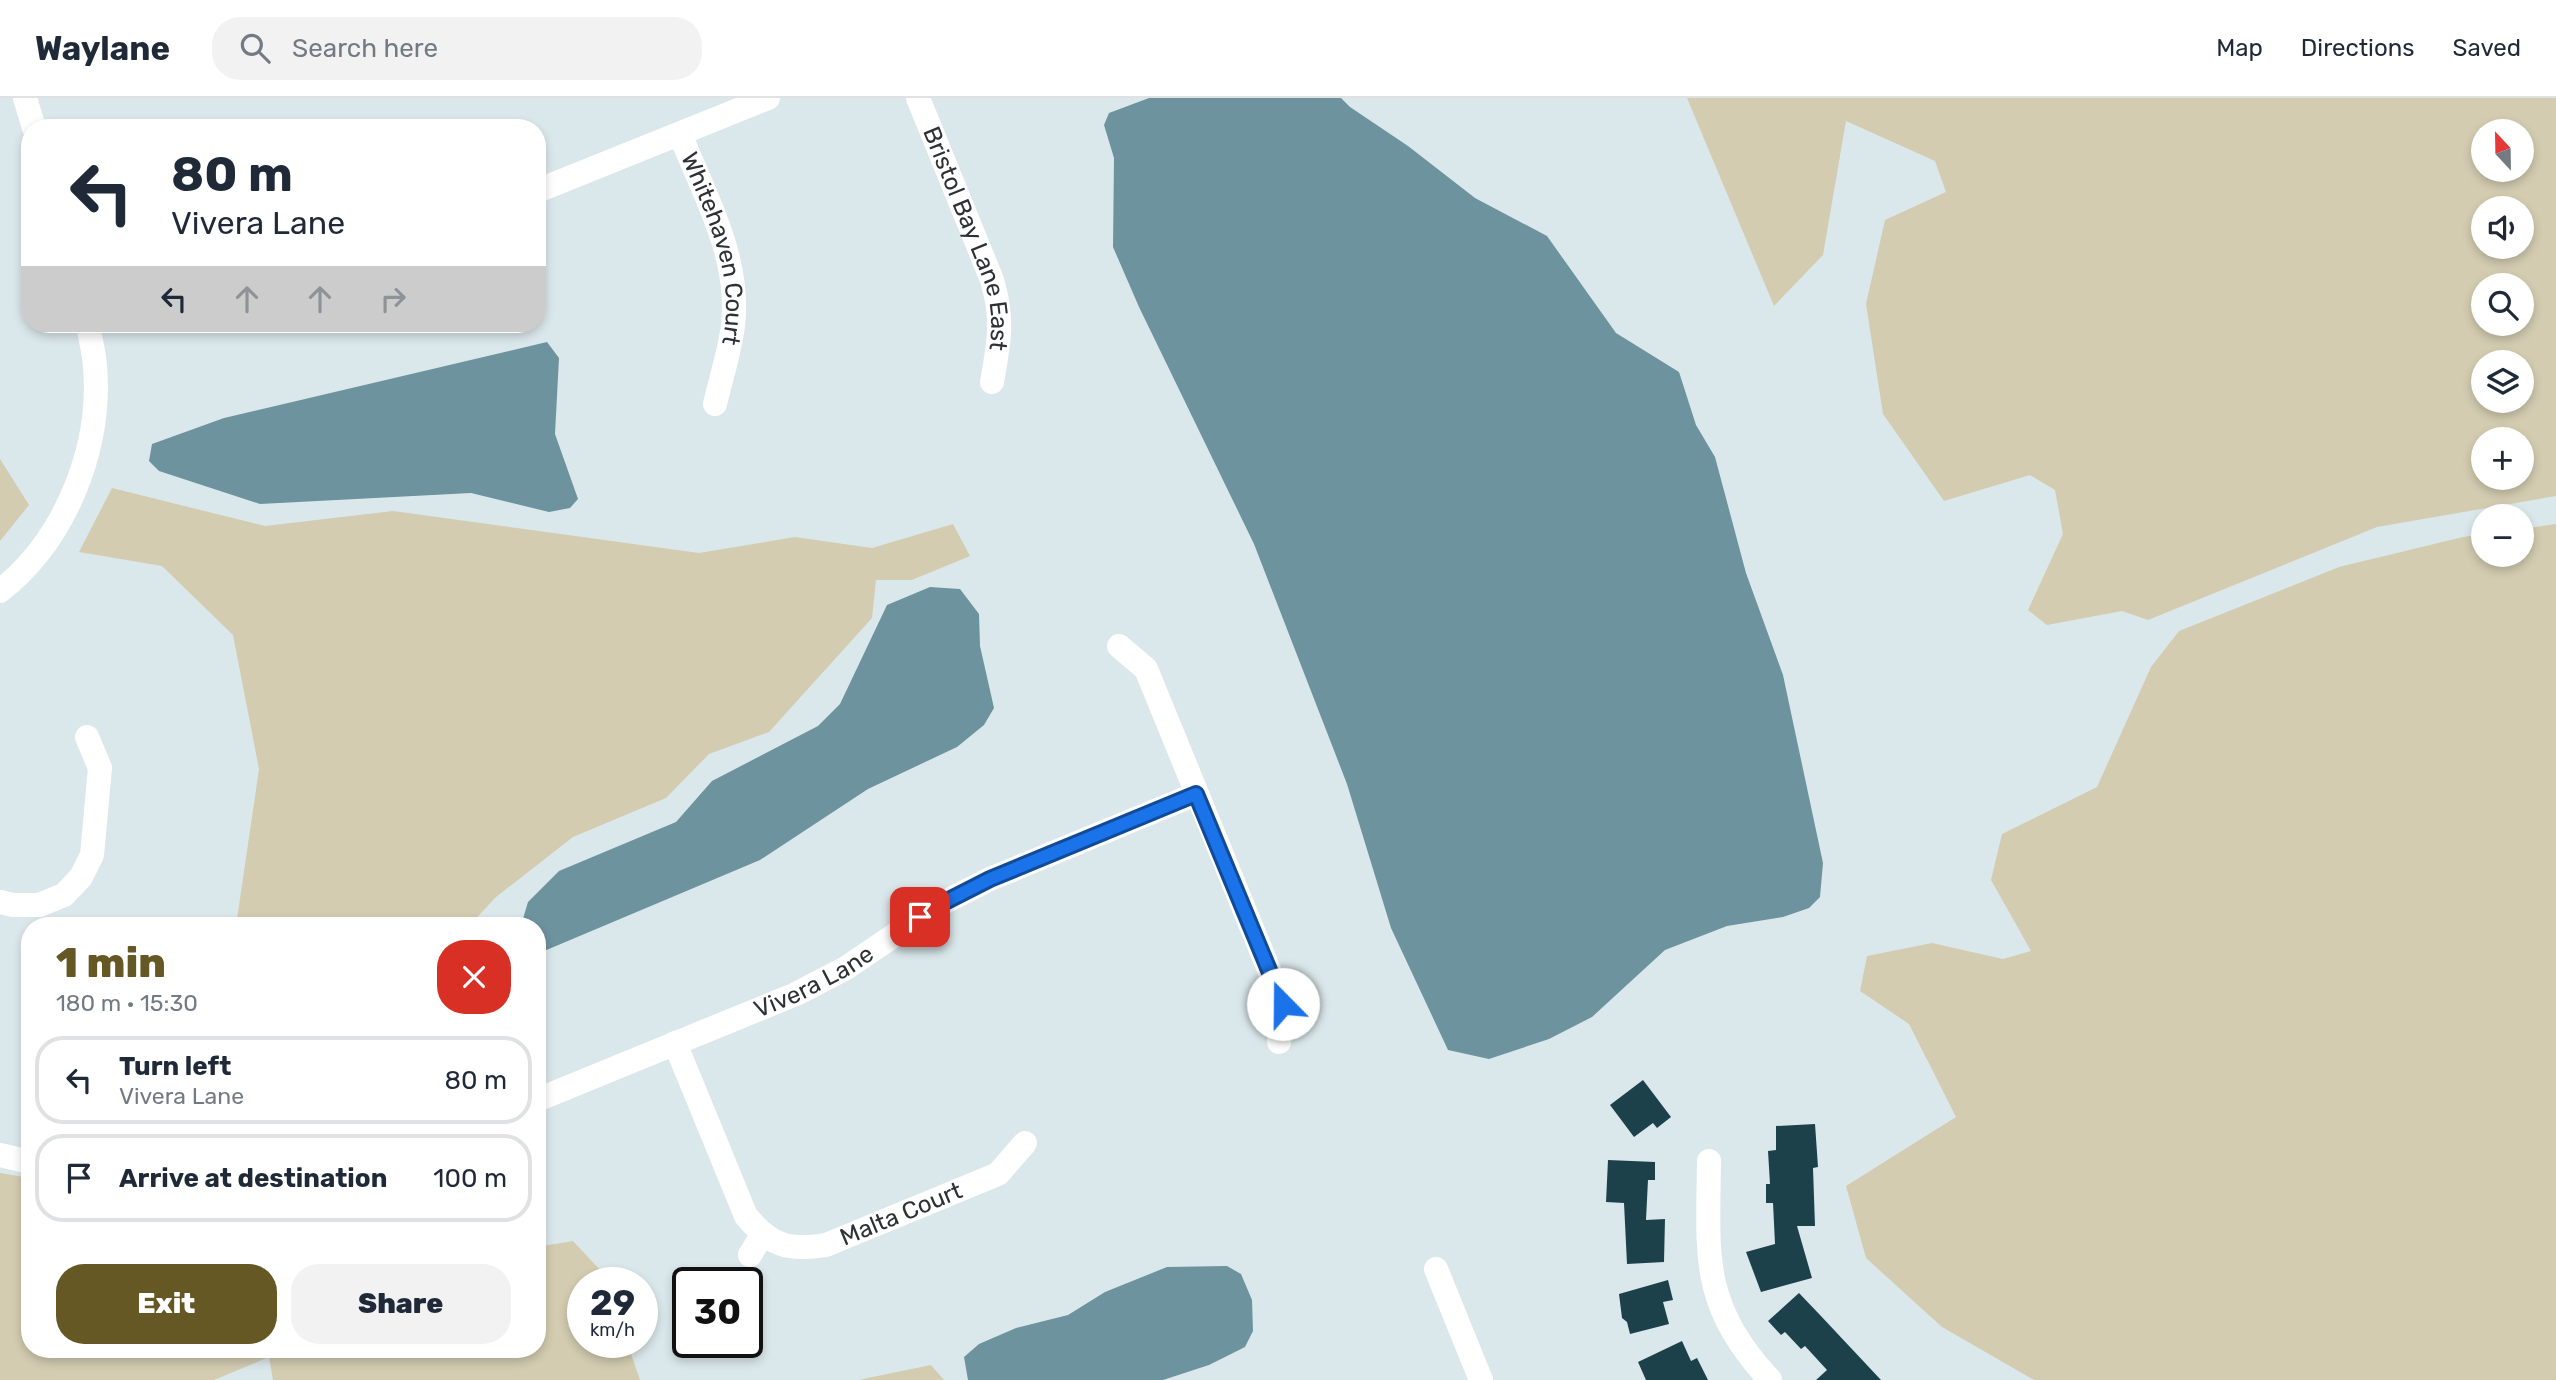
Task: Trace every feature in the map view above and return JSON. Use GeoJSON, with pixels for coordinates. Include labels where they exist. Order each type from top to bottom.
{"type":"FeatureCollection","features":[{"type":"Feature","properties":{"kind":"street"},"geometry":{"type":"LineString","coordinates":[[25,98],[31,119]]}},
{"type":"Feature","properties":{"kind":"street"},"geometry":{"type":"LineString","coordinates":[[546,187],[768,98]]}},
{"type":"Feature","properties":{"kind":"street","name":"Bristol Bay Lane East"},"geometry":{"type":"LineString","coordinates":[[918,98],[999,304],[1001,328],[992,382]]}},
{"type":"Feature","properties":{"kind":"street","name":"Whitehaven Court"},"geometry":{"type":"LineString","coordinates":[[680,134],[727,252],[734,289],[733,325],[715,404]]}},
{"type":"Feature","properties":{"kind":"street"},"geometry":{"type":"LineString","coordinates":[[0,591],[41,550],[69,503],[87,453],[95,407],[95,380],[89,333]]}},
{"type":"Feature","properties":{"kind":"street"},"geometry":{"type":"LineString","coordinates":[[1119,646],[1146,669],[1283,1004],[1279,1042]]}},
{"type":"Feature","properties":{"kind":"street"},"geometry":{"type":"LineString","coordinates":[[0,902],[39,905],[64,895],[81,877],[92,855],[100,768],[87,737]]}},
{"type":"Feature","properties":{"kind":"street","name":"Vivera Lane"},"geometry":{"type":"LineString","coordinates":[[546,1096],[796,994],[833,974],[939,905],[990,879],[1196,794]]}},
{"type":"Feature","properties":{"kind":"street","name":"Malta Court"},"geometry":{"type":"LineString","coordinates":[[676,1043],[756,1245],[807,1248],[826,1245],[998,1174],[1025,1143]]}},
{"type":"Feature","properties":{"kind":"street"},"geometry":{"type":"LineString","coordinates":[[0,1155],[21,1161]]}},
{"type":"Feature","properties":{"kind":"street"},"geometry":{"type":"LineString","coordinates":[[1709,1161],[1708,1257],[1714,1292],[1730,1329],[1752,1361],[1770,1380]]}},
{"type":"Feature","properties":{"kind":"street"},"geometry":{"type":"LineString","coordinates":[[1436,1269],[1480,1380]]}},
{"type":"Feature","properties":{"kind":"shaded area"},"geometry":{"type":"Polygon","coordinates":[[[1687,98],[2556,98],[2556,496],[2510,504],[2471,504],[2471,511],[2377,527],[2148,620],[2122,611],[2047,625],[2028,610],[2063,534],[2055,490],[2030,475],[1944,501],[1883,414],[1866,304],[1885,220],[1946,192],[1935,161],[1846,121],[1823,255],[1774,306],[1687,98]]]}},
{"type":"Feature","properties":{"kind":"shaded area"},"geometry":{"type":"Polygon","coordinates":[[[0,459],[29,505],[0,541],[0,459]]]}},
{"type":"Feature","properties":{"kind":"shaded area"},"geometry":{"type":"Polygon","coordinates":[[[112,488],[265,526],[393,511],[699,553],[795,537],[872,548],[953,524],[970,556],[912,580],[876,580],[872,618],[769,732],[709,754],[666,798],[573,837],[496,897],[477,917],[237,917],[259,769],[233,635],[162,566],[79,552],[112,488]]]}},
{"type":"Feature","properties":{"kind":"shaded area"},"geometry":{"type":"Polygon","coordinates":[[[2556,524],[2556,1380],[2034,1380],[1942,1327],[1866,1258],[1846,1186],[1956,1117],[1909,1024],[1860,991],[1867,956],[1932,943],[2003,959],[2031,951],[1991,880],[2002,834],[2097,787],[2151,667],[2179,631],[2339,567],[2463,537],[2471,536],[2471,567],[2534,567],[2534,527],[2556,524]]]}},
{"type":"Feature","properties":{"kind":"shaded area"},"geometry":{"type":"Polygon","coordinates":[[[0,1173],[21,1176],[21,1358],[267,1358],[214,1380],[0,1380],[0,1173]]]}},
{"type":"Feature","properties":{"kind":"shaded area"},"geometry":{"type":"Polygon","coordinates":[[[573,1241],[597,1267],[567,1267],[567,1358],[632,1358],[640,1380],[273,1380],[269,1358],[546,1358],[546,1246],[573,1241]]]}},
{"type":"Feature","properties":{"kind":"shaded area"},"geometry":{"type":"Polygon","coordinates":[[[931,1365],[944,1380],[859,1380],[863,1379],[931,1365]]]}},
{"type":"Feature","properties":{"kind":"water"},"geometry":{"type":"Polygon","coordinates":[[[1149,98],[1341,98],[1475,198],[1547,236],[1616,333],[1679,372],[1696,425],[1715,457],[1746,573],[1783,675],[1823,863],[1820,897],[1809,908],[1783,917],[1727,926],[1665,950],[1592,1017],[1549,1039],[1489,1059],[1448,1050],[1391,928],[1347,784],[1254,544],[1139,307],[1113,247],[1114,158],[1104,125],[1109,113],[1149,98]]]}},
{"type":"Feature","properties":{"kind":"water"},"geometry":{"type":"Polygon","coordinates":[[[547,342],[559,358],[555,434],[578,499],[570,508],[549,512],[471,493],[260,504],[159,471],[149,461],[152,444],[224,418],[547,342]]]}},
{"type":"Feature","properties":{"kind":"water"},"geometry":{"type":"Polygon","coordinates":[[[930,587],[960,589],[979,614],[980,646],[994,708],[984,725],[957,747],[868,789],[760,860],[546,950],[546,917],[524,917],[528,902],[559,871],[676,822],[712,781],[818,726],[840,704],[887,605],[930,587]]]}},
{"type":"Feature","properties":{"kind":"water"},"geometry":{"type":"Polygon","coordinates":[[[1227,1266],[1241,1274],[1252,1300],[1253,1331],[1245,1347],[1209,1365],[1163,1380],[968,1380],[964,1357],[979,1344],[1016,1328],[1068,1315],[1105,1292],[1167,1267],[1227,1266]]]}},
{"type":"Feature","properties":{"kind":"building"},"geometry":{"type":"Polygon","coordinates":[[[1643,1080],[1671,1117],[1657,1128],[1653,1123],[1634,1137],[1610,1105],[1643,1080]]]}},
{"type":"Feature","properties":{"kind":"building"},"geometry":{"type":"Polygon","coordinates":[[[1815,1124],[1818,1167],[1813,1168],[1815,1226],[1797,1226],[1812,1278],[1761,1292],[1746,1252],[1775,1244],[1773,1203],[1766,1203],[1766,1184],[1770,1184],[1768,1151],[1776,1150],[1776,1126],[1815,1124]]]}},
{"type":"Feature","properties":{"kind":"building"},"geometry":{"type":"Polygon","coordinates":[[[1608,1160],[1655,1162],[1655,1180],[1648,1180],[1646,1220],[1665,1219],[1664,1262],[1627,1264],[1624,1203],[1606,1202],[1608,1160]]]}},
{"type":"Feature","properties":{"kind":"building"},"geometry":{"type":"Polygon","coordinates":[[[1668,1280],[1673,1300],[1663,1302],[1669,1324],[1630,1334],[1627,1322],[1622,1318],[1619,1294],[1668,1280]]]}},
{"type":"Feature","properties":{"kind":"building"},"geometry":{"type":"Polygon","coordinates":[[[1799,1293],[1881,1380],[1816,1380],[1827,1370],[1805,1346],[1801,1349],[1785,1332],[1781,1335],[1768,1321],[1799,1293]]]}},
{"type":"Feature","properties":{"kind":"building"},"geometry":{"type":"Polygon","coordinates":[[[1682,1341],[1691,1361],[1697,1358],[1708,1380],[1646,1380],[1638,1362],[1682,1341]]]}},
{"type":"Feature","properties":{"kind":"route"},"geometry":{"type":"LineString","coordinates":[[920,917],[990,879],[1196,794],[1283,1004]]}}]}
